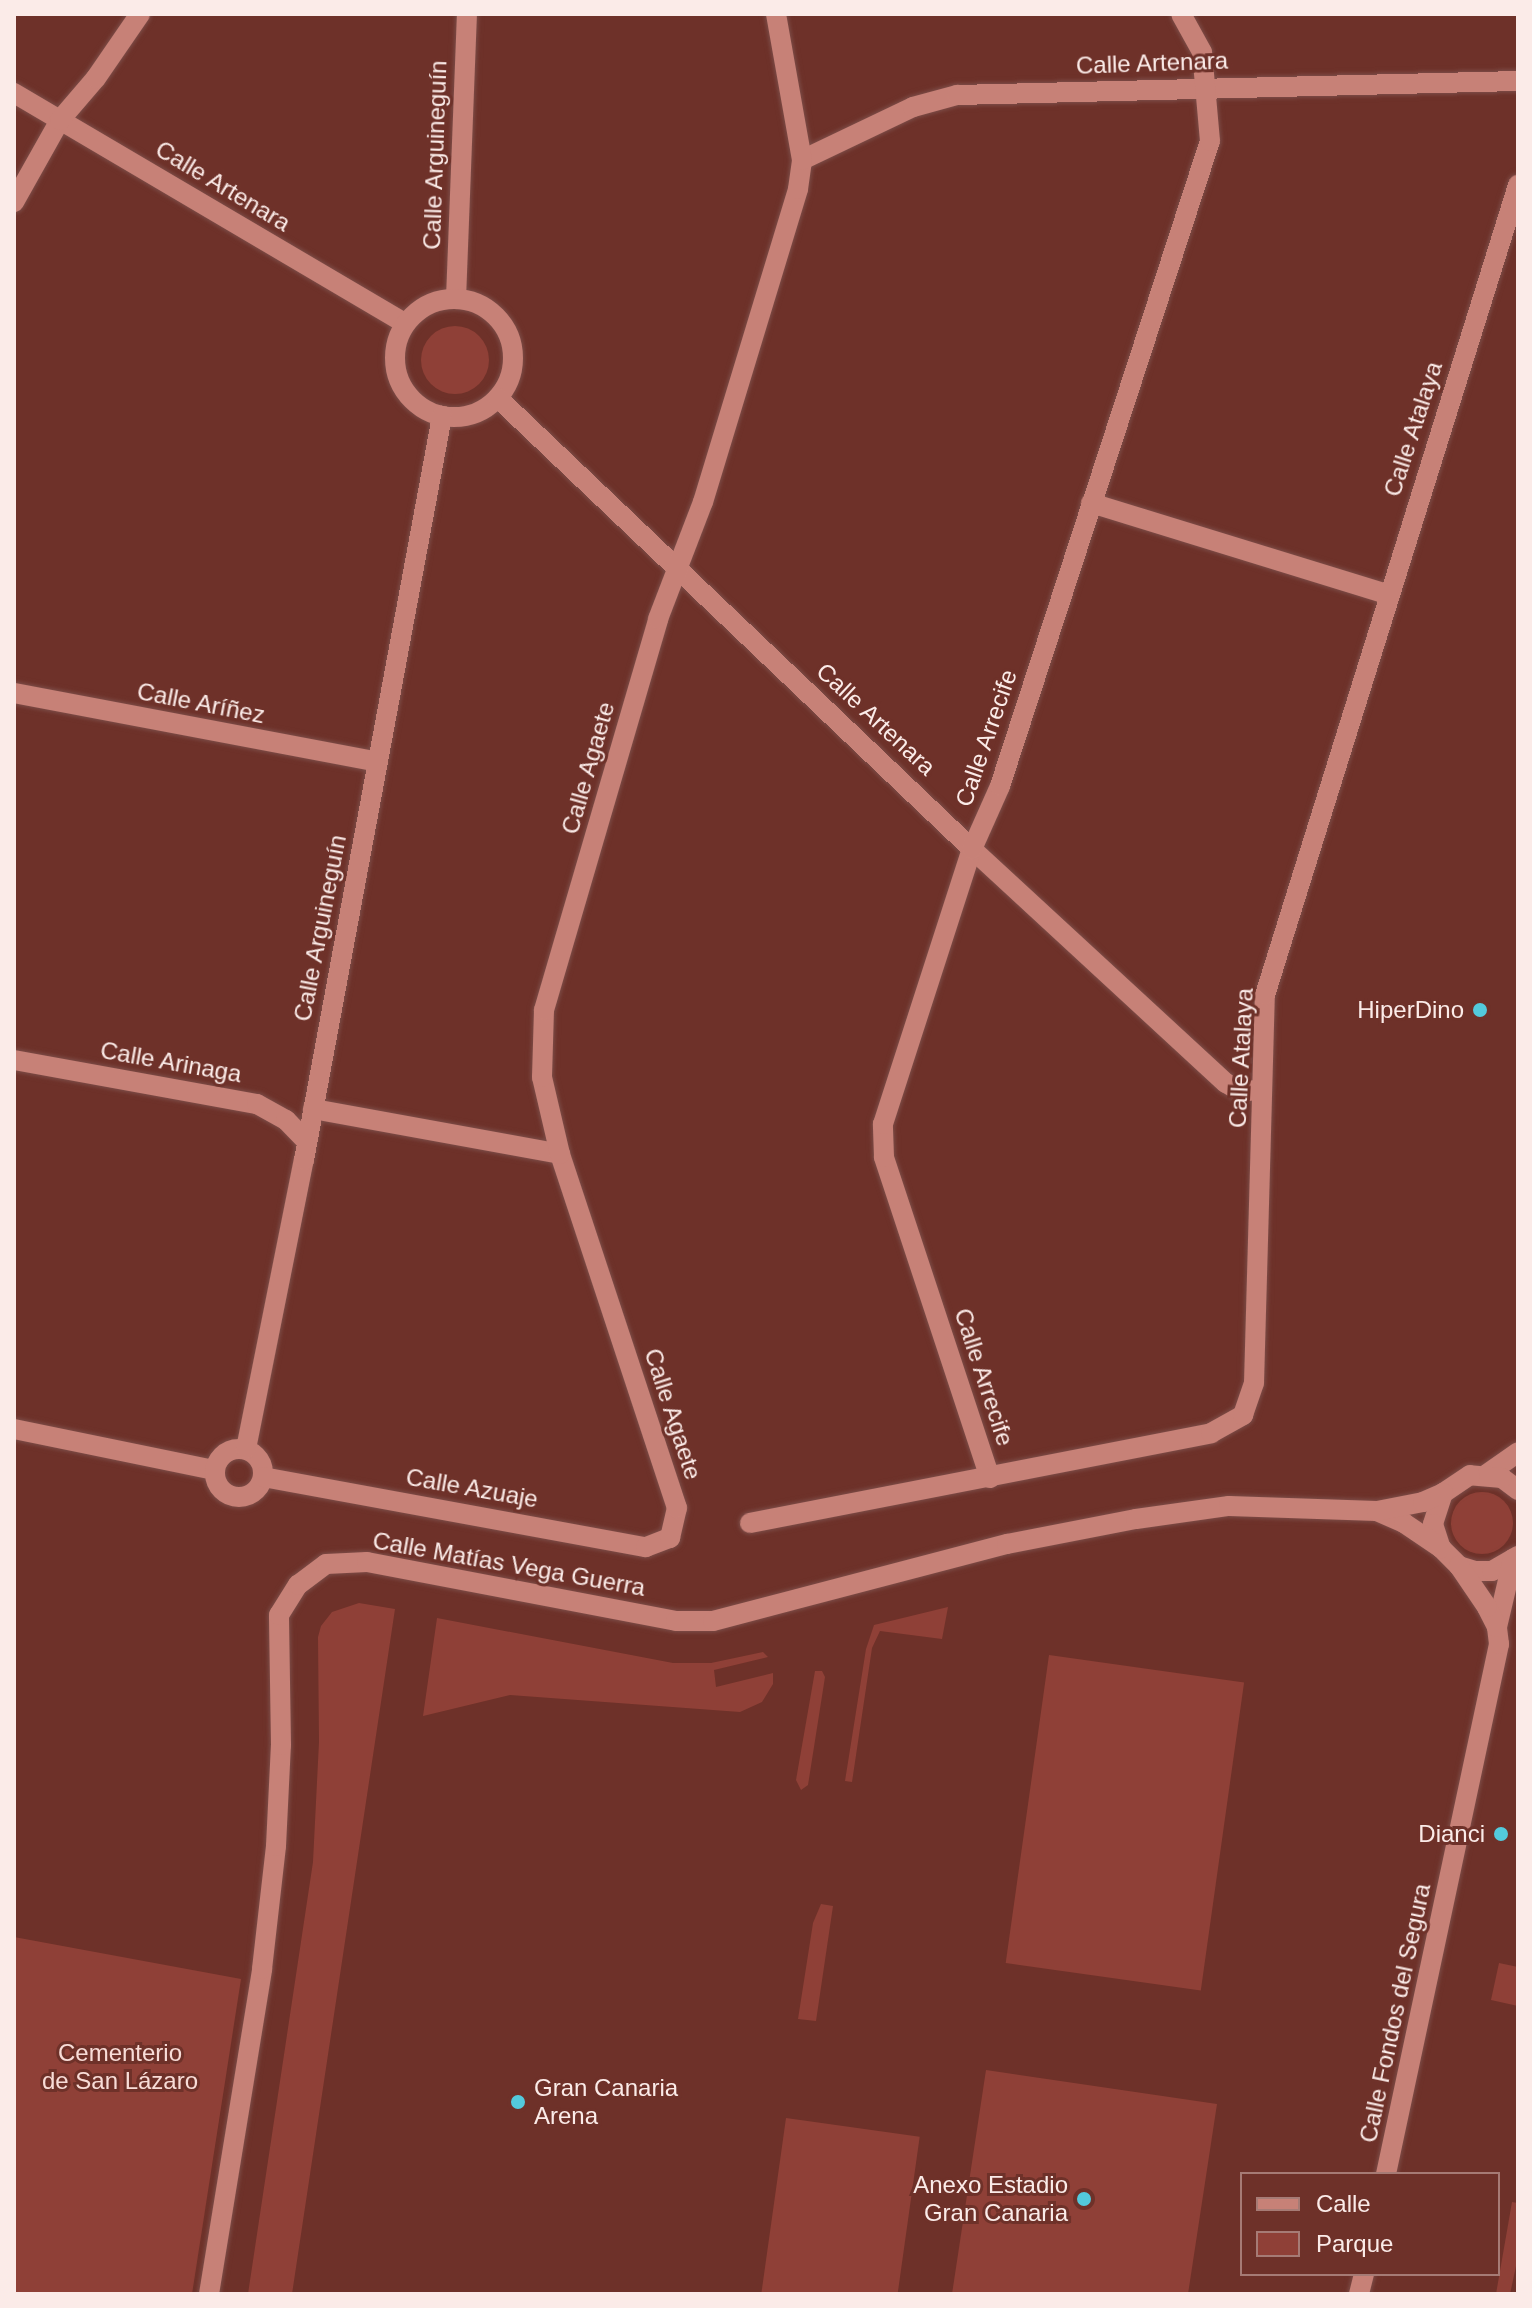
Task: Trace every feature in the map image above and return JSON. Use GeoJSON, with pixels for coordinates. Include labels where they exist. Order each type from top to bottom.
{"type":"FeatureCollection","features":[{"type":"Feature","properties":{"kind":"street"},"geometry":{"type":"LineString","coordinates":[[14,202],[60,120],[96,78],[140,14]]}},
{"type":"Feature","properties":{"kind":"street","name":"Calle Arguineguín"},"geometry":{"type":"LineString","coordinates":[[456,299],[467,14]]}},
{"type":"Feature","properties":{"kind":"street","name":"Calle Agaete"},"geometry":{"type":"LineString","coordinates":[[670,1538],[677,1508],[560,1154],[542,1077],[544,1010],[658,619],[703,502],[798,189],[802,160],[776,14]]}},
{"type":"Feature","properties":{"kind":"street","name":"Calle Arrecife"},"geometry":{"type":"LineString","coordinates":[[990,1478],[884,1157],[883,1124],[972,849],[1000,786],[1210,141],[1208,87],[1202,52],[1181,14]]}},
{"type":"Feature","properties":{"kind":"street","name":"Calle Artenara"},"geometry":{"type":"LineString","coordinates":[[802,160],[913,107],[957,95],[1518,81]]}},
{"type":"Feature","properties":{"kind":"street","name":"Calle Artenara"},"geometry":{"type":"LineString","coordinates":[[14,93],[405,323]]}},
{"type":"Feature","properties":{"kind":"street","name":"Calle Atalaya"},"geometry":{"type":"LineString","coordinates":[[750,1523],[1211,1433],[1243,1415],[1254,1383],[1265,995],[1387,594],[1518,185]]}},
{"type":"Feature","properties":{"kind":"street"},"geometry":{"type":"LineString","coordinates":[[456,299],[474,302],[490,311],[503,325],[511,343],[513,362],[508,381],[498,398],[481,410],[462,416],[442,416],[423,409],[408,396],[398,380],[394,361],[396,341],[405,323],[428,305],[456,299]]}},
{"type":"Feature","properties":{"kind":"street","name":"Calle Artenara"},"geometry":{"type":"LineString","coordinates":[[498,398],[972,849],[1226,1083],[1241,1092],[1262,1089]]}},
{"type":"Feature","properties":{"kind":"street","name":"Calle Arguineguín"},"geometry":{"type":"LineString","coordinates":[[246,1449],[307,1142],[442,416]]}},
{"type":"Feature","properties":{"kind":"street"},"geometry":{"type":"LineString","coordinates":[[1091,503],[1387,594]]}},
{"type":"Feature","properties":{"kind":"street","name":"Calle Aríñez"},"geometry":{"type":"LineString","coordinates":[[14,693],[378,762]]}},
{"type":"Feature","properties":{"kind":"street","name":"Calle Arinaga"},"geometry":{"type":"LineString","coordinates":[[14,1060],[257,1104],[286,1120],[307,1142]]}},
{"type":"Feature","properties":{"kind":"street"},"geometry":{"type":"LineString","coordinates":[[313,1109],[560,1154]]}},
{"type":"Feature","properties":{"kind":"street"},"geometry":{"type":"LineString","coordinates":[[14,1429],[214,1470]]}},
{"type":"Feature","properties":{"kind":"street"},"geometry":{"type":"LineString","coordinates":[[237,1448],[246,1449],[258,1457],[263,1477],[250,1495],[235,1497],[217,1485],[214,1470],[222,1455],[237,1448]]}},
{"type":"Feature","properties":{"kind":"street"},"geometry":{"type":"LineString","coordinates":[[1487,1474],[1518,1452]]}},
{"type":"Feature","properties":{"kind":"street"},"geometry":{"type":"LineString","coordinates":[[1487,1474],[1502,1478],[1518,1490]]}},
{"type":"Feature","properties":{"kind":"street","name":"Calle Matías Vega Guerra"},"geometry":{"type":"LineString","coordinates":[[209,2294],[262,1969],[276,1846],[281,1745],[279,1615],[298,1585],[326,1564],[367,1562],[676,1621],[713,1621],[1007,1544],[1136,1519],[1229,1506],[1377,1511],[1423,1502],[1470,1475],[1487,1474]]}},
{"type":"Feature","properties":{"kind":"street","name":"Calle Azuaje"},"geometry":{"type":"LineString","coordinates":[[263,1477],[646,1547],[670,1538]]}},
{"type":"Feature","properties":{"kind":"street"},"geometry":{"type":"LineString","coordinates":[[1441,1548],[1433,1524],[1443,1493]]}},
{"type":"Feature","properties":{"kind":"street","name":"Calle Matías Vega Guerra"},"geometry":{"type":"LineString","coordinates":[[1377,1511],[1404,1523],[1441,1548],[1459,1566]]}},
{"type":"Feature","properties":{"kind":"street"},"geometry":{"type":"LineString","coordinates":[[1459,1566],[1475,1571],[1492,1571],[1516,1558]]}},
{"type":"Feature","properties":{"kind":"street","name":"Calle Fondos del Segura"},"geometry":{"type":"LineString","coordinates":[[1497,1627],[1516,1558]]}},
{"type":"Feature","properties":{"kind":"street","name":"Calle Fondos del Segura"},"geometry":{"type":"LineString","coordinates":[[1386,2172],[1495,1676],[1499,1644],[1497,1627],[1477,1587],[1459,1566]]}},
{"type":"Feature","properties":{"kind":"green space"},"geometry":{"type":"Polygon","coordinates":[[[448,326],[462,326],[474,331],[484,341],[489,360],[484,379],[474,389],[462,394],[448,394],[436,389],[426,379],[421,367],[421,353],[426,341],[436,331],[448,326]]]}},
{"type":"Feature","properties":{"kind":"green space"},"geometry":{"type":"Polygon","coordinates":[[[1482,1492],[1504,1501],[1513,1523],[1504,1545],[1482,1554],[1460,1545],[1451,1523],[1460,1501],[1482,1492]]]}},
{"type":"Feature","properties":{"kind":"green space"},"geometry":{"type":"Polygon","coordinates":[[[359,1603],[395,1609],[292,2294],[248,2294],[313,1862],[319,1742],[318,1637],[321,1626],[332,1612],[359,1603]]]}},
{"type":"Feature","properties":{"kind":"green space"},"geometry":{"type":"Polygon","coordinates":[[[948,1607],[942,1639],[880,1631],[872,1648],[852,1782],[845,1781],[866,1649],[874,1625],[948,1607]]]}},
{"type":"Feature","properties":{"kind":"green space"},"geometry":{"type":"Polygon","coordinates":[[[437,1618],[673,1663],[711,1663],[763,1652],[768,1657],[714,1670],[716,1687],[773,1673],[773,1684],[762,1702],[740,1712],[510,1695],[423,1716],[437,1618]]]}},
{"type":"Feature","properties":{"kind":"green space"},"geometry":{"type":"Polygon","coordinates":[[[1049,1655],[1244,1682],[1201,1990],[1006,1963],[1049,1655]]]}},
{"type":"Feature","properties":{"kind":"green space"},"geometry":{"type":"Polygon","coordinates":[[[815,1671],[822,1671],[825,1677],[808,1785],[801,1790],[796,1780],[815,1671]]]}},
{"type":"Feature","properties":{"kind":"green space"},"geometry":{"type":"Polygon","coordinates":[[[821,1904],[833,1906],[816,2021],[798,2019],[813,1923],[821,1904]]]}},
{"type":"Feature","properties":{"kind":"green space","name":"Cementerio de San Lázaro"},"geometry":{"type":"Polygon","coordinates":[[[14,1937],[241,1979],[192,2294],[14,2294],[14,1937]]]}},
{"type":"Feature","properties":{"kind":"green space"},"geometry":{"type":"Polygon","coordinates":[[[1499,1963],[1518,1967],[1518,2006],[1491,2000],[1499,1963]]]}},
{"type":"Feature","properties":{"kind":"green space","name":"Anexo Estadio Gran Canaria"},"geometry":{"type":"Polygon","coordinates":[[[986,2070],[1217,2104],[1188,2294],[952,2294],[986,2070]]]}},
{"type":"Feature","properties":{"kind":"green space"},"geometry":{"type":"Polygon","coordinates":[[[786,2118],[920,2137],[898,2294],[761,2294],[786,2118]]]}},
{"type":"Feature","properties":{"kind":"green space"},"geometry":{"type":"Polygon","coordinates":[[[1512,2202],[1518,2203],[1518,2257],[1510,2294],[1496,2294],[1512,2202]]]}},
{"type":"Feature","properties":{"kind":"place","name":"HiperDino"},"geometry":{"type":"Point","coordinates":[1480,1010]}},
{"type":"Feature","properties":{"kind":"place","name":"Dianci"},"geometry":{"type":"Point","coordinates":[1501,1834]}},
{"type":"Feature","properties":{"kind":"place","name":"Gran Canaria Arena"},"geometry":{"type":"Point","coordinates":[518,2102]}},
{"type":"Feature","properties":{"kind":"place","name":"Anexo Estadio Gran Canaria"},"geometry":{"type":"Point","coordinates":[1084,2199]}}]}
